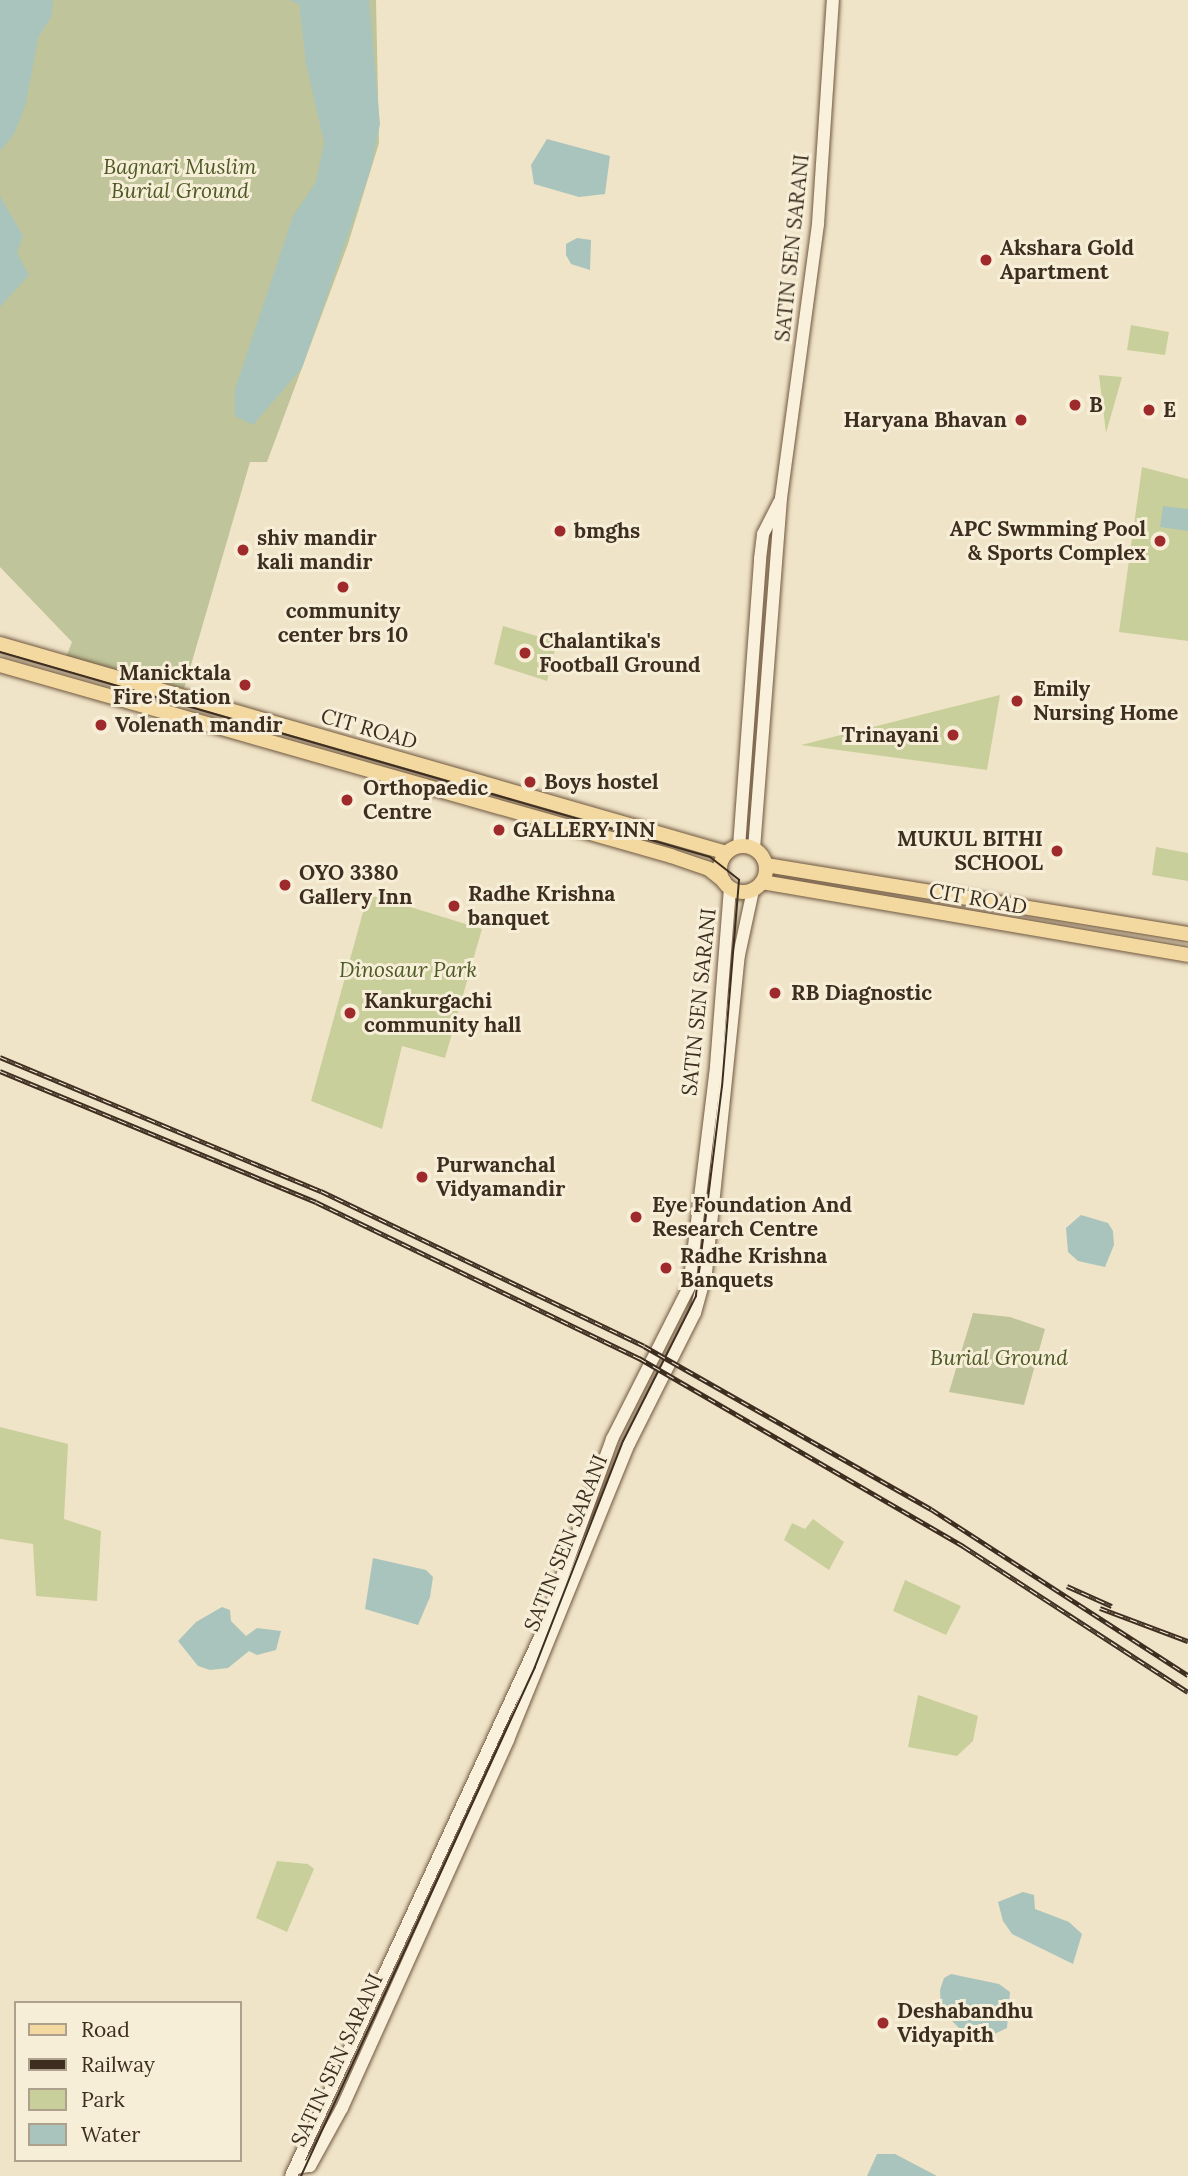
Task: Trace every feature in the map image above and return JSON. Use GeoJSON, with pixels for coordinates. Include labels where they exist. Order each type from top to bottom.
{"type":"FeatureCollection","features":[{"type":"Feature","properties":{"kind":"main road","name":"SATIN SEN SARANI"},"geometry":{"type":"LineString","coordinates":[[293,2172],[540,1637],[612,1439],[689,1287],[716,1066],[727,885],[720,868],[740,849],[781,498],[818,224],[833,0]]}},
{"type":"Feature","properties":{"kind":"main road","name":"SATIN SEN SARANI"},"geometry":{"type":"LineString","coordinates":[[740,849],[760,559],[763,534],[781,498]]}},
{"type":"Feature","properties":{"kind":"main road","name":"CIT ROAD"},"geometry":{"type":"LineString","coordinates":[[0,644],[740,849]]}},
{"type":"Feature","properties":{"kind":"main road"},"geometry":{"type":"LineString","coordinates":[[0,665],[671,856],[709,869],[727,885]]}},
{"type":"Feature","properties":{"kind":"main road"},"geometry":{"type":"LineString","coordinates":[[740,849],[766,865]]}},
{"type":"Feature","properties":{"kind":"main road","name":"SATIN SEN SARANI"},"geometry":{"type":"LineString","coordinates":[[293,2172],[310,2166],[342,2108],[508,1740],[629,1444],[695,1313],[708,1258],[739,955],[757,886],[766,865]]}},
{"type":"Feature","properties":{"kind":"main road","name":"CIT ROAD"},"geometry":{"type":"LineString","coordinates":[[766,865],[1188,934]]}},
{"type":"Feature","properties":{"kind":"main road","name":"SATIN SEN SARANI"},"geometry":{"type":"LineString","coordinates":[[727,885],[757,886]]}},
{"type":"Feature","properties":{"kind":"main road","name":"CIT ROAD"},"geometry":{"type":"LineString","coordinates":[[757,886],[1188,955]]}},
{"type":"Feature","properties":{"kind":"green space","name":"Bagnari Muslim Burial Ground"},"geometry":{"type":"Polygon","coordinates":[[[0,0],[376,0],[379,143],[348,244],[267,462],[250,462],[184,689],[66,657],[72,642],[0,567],[0,0]]]}},
{"type":"Feature","properties":{"kind":"green space"},"geometry":{"type":"Polygon","coordinates":[[[1131,325],[1169,332],[1165,355],[1127,350],[1131,325]]]}},
{"type":"Feature","properties":{"kind":"green space"},"geometry":{"type":"Polygon","coordinates":[[[1099,375],[1122,377],[1106,433],[1099,375]]]}},
{"type":"Feature","properties":{"kind":"green space","name":"APC Swmming Pool & Sports Complex"},"geometry":{"type":"Polygon","coordinates":[[[1142,467],[1188,479],[1188,641],[1119,632],[1142,467]]]}},
{"type":"Feature","properties":{"kind":"green space","name":"Chalantika's Football Ground"},"geometry":{"type":"Polygon","coordinates":[[[503,626],[557,642],[547,681],[494,664],[503,626]]]}},
{"type":"Feature","properties":{"kind":"green space"},"geometry":{"type":"Polygon","coordinates":[[[1000,695],[987,770],[801,745],[1000,695]]]}},
{"type":"Feature","properties":{"kind":"green space"},"geometry":{"type":"Polygon","coordinates":[[[1156,847],[1188,853],[1188,881],[1152,875],[1156,847]]]}},
{"type":"Feature","properties":{"kind":"green space","name":"Dinosaur Park"},"geometry":{"type":"Polygon","coordinates":[[[368,894],[482,929],[445,1058],[402,1046],[382,1129],[311,1101],[368,894]]]}},
{"type":"Feature","properties":{"kind":"green space","name":"Burial Ground"},"geometry":{"type":"Polygon","coordinates":[[[973,1313],[1010,1317],[1045,1329],[1024,1405],[949,1392],[973,1313]]]}},
{"type":"Feature","properties":{"kind":"green space"},"geometry":{"type":"Polygon","coordinates":[[[0,1427],[68,1444],[64,1519],[101,1531],[97,1601],[36,1596],[33,1544],[0,1539],[0,1427]]]}},
{"type":"Feature","properties":{"kind":"green space"},"geometry":{"type":"Polygon","coordinates":[[[813,1519],[844,1542],[829,1570],[784,1540],[792,1523],[805,1529],[813,1519]]]}},
{"type":"Feature","properties":{"kind":"green space"},"geometry":{"type":"Polygon","coordinates":[[[905,1580],[961,1606],[946,1635],[893,1611],[905,1580]]]}},
{"type":"Feature","properties":{"kind":"green space"},"geometry":{"type":"Polygon","coordinates":[[[918,1695],[978,1716],[973,1741],[957,1756],[908,1747],[918,1695]]]}},
{"type":"Feature","properties":{"kind":"green space"},"geometry":{"type":"Polygon","coordinates":[[[277,1861],[308,1864],[314,1869],[287,1932],[256,1918],[277,1861]]]}},
{"type":"Feature","properties":{"kind":"water"},"geometry":{"type":"Polygon","coordinates":[[[0,0],[53,0],[51,17],[38,38],[26,103],[14,134],[0,151],[0,0]]]}},
{"type":"Feature","properties":{"kind":"water"},"geometry":{"type":"Polygon","coordinates":[[[289,0],[369,0],[380,124],[370,171],[302,368],[253,425],[235,416],[235,389],[293,216],[316,182],[324,142],[306,64],[299,4],[289,0]]]}},
{"type":"Feature","properties":{"kind":"water"},"geometry":{"type":"Polygon","coordinates":[[[547,139],[610,156],[605,194],[579,197],[534,184],[531,165],[547,139]]]}},
{"type":"Feature","properties":{"kind":"water"},"geometry":{"type":"Polygon","coordinates":[[[0,196],[23,236],[17,253],[29,275],[0,307],[0,196]]]}},
{"type":"Feature","properties":{"kind":"water"},"geometry":{"type":"Polygon","coordinates":[[[577,238],[591,240],[590,270],[571,264],[566,255],[566,244],[577,238]]]}},
{"type":"Feature","properties":{"kind":"water"},"geometry":{"type":"Polygon","coordinates":[[[1163,506],[1188,509],[1188,531],[1160,527],[1163,506]]]}},
{"type":"Feature","properties":{"kind":"water"},"geometry":{"type":"Polygon","coordinates":[[[1081,1215],[1108,1223],[1113,1231],[1114,1245],[1105,1267],[1078,1261],[1068,1252],[1066,1228],[1081,1215]]]}},
{"type":"Feature","properties":{"kind":"water"},"geometry":{"type":"Polygon","coordinates":[[[373,1558],[426,1570],[433,1577],[430,1597],[418,1625],[365,1609],[373,1558]]]}},
{"type":"Feature","properties":{"kind":"water"},"geometry":{"type":"Polygon","coordinates":[[[222,1607],[230,1610],[231,1621],[246,1636],[257,1628],[281,1631],[276,1650],[257,1655],[249,1651],[228,1668],[210,1670],[198,1666],[178,1641],[196,1622],[222,1607]]]}},
{"type":"Feature","properties":{"kind":"water"},"geometry":{"type":"Polygon","coordinates":[[[1023,1892],[1034,1895],[1035,1909],[1069,1922],[1082,1934],[1073,1964],[1012,1934],[1003,1921],[998,1902],[1023,1892]]]}},
{"type":"Feature","properties":{"kind":"water"},"geometry":{"type":"Polygon","coordinates":[[[951,1974],[999,1984],[1010,1992],[1007,2028],[988,2037],[973,2036],[959,2028],[941,2010],[940,1990],[944,1978],[951,1974]]]}},
{"type":"Feature","properties":{"kind":"water"},"geometry":{"type":"Polygon","coordinates":[[[877,2154],[895,2154],[937,2176],[867,2176],[877,2154]]]}},
{"type":"Feature","properties":{"kind":"tram line"},"geometry":{"type":"LineString","coordinates":[[0,652],[710,857],[739,880],[722,1086],[696,1296],[623,1441],[535,1667],[301,2176]]}},
{"type":"Feature","properties":{"kind":"railway"},"geometry":{"type":"LineString","coordinates":[[0,1057],[321,1191],[644,1346],[931,1509],[1188,1675]]}},
{"type":"Feature","properties":{"kind":"railway"},"geometry":{"type":"LineString","coordinates":[[0,1071],[316,1202],[639,1358],[963,1546],[1188,1692]]}},
{"type":"Feature","properties":{"kind":"railway"},"geometry":{"type":"LineString","coordinates":[[1067,1586],[1112,1606]]}},
{"type":"Feature","properties":{"kind":"railway"},"geometry":{"type":"LineString","coordinates":[[1100,1608],[1188,1641]]}},
{"type":"Feature","properties":{"kind":"place","name":"Akshara Gold Apartment"},"geometry":{"type":"Point","coordinates":[986,260]}},
{"type":"Feature","properties":{"kind":"place","name":"B"},"geometry":{"type":"Point","coordinates":[1075,405]}},
{"type":"Feature","properties":{"kind":"place","name":"E"},"geometry":{"type":"Point","coordinates":[1149,410]}},
{"type":"Feature","properties":{"kind":"place","name":"Haryana Bhavan"},"geometry":{"type":"Point","coordinates":[1021,420]}},
{"type":"Feature","properties":{"kind":"place","name":"bmghs"},"geometry":{"type":"Point","coordinates":[560,531]}},
{"type":"Feature","properties":{"kind":"place","name":"APC Swmming Pool & Sports Complex"},"geometry":{"type":"Point","coordinates":[1160,541]}},
{"type":"Feature","properties":{"kind":"place","name":"shiv mandir kali mandir"},"geometry":{"type":"Point","coordinates":[243,550]}},
{"type":"Feature","properties":{"kind":"place","name":"community center brs 10"},"geometry":{"type":"Point","coordinates":[343,587]}},
{"type":"Feature","properties":{"kind":"place","name":"Chalantika's Football Ground"},"geometry":{"type":"Point","coordinates":[525,653]}},
{"type":"Feature","properties":{"kind":"place","name":"Manicktala Fire Station"},"geometry":{"type":"Point","coordinates":[245,685]}},
{"type":"Feature","properties":{"kind":"place","name":"Emily Nursing Home"},"geometry":{"type":"Point","coordinates":[1017,701]}},
{"type":"Feature","properties":{"kind":"place","name":"Volenath mandir"},"geometry":{"type":"Point","coordinates":[101,725]}},
{"type":"Feature","properties":{"kind":"place","name":"Trinayani"},"geometry":{"type":"Point","coordinates":[953,735]}},
{"type":"Feature","properties":{"kind":"place","name":"Boys hostel"},"geometry":{"type":"Point","coordinates":[530,782]}},
{"type":"Feature","properties":{"kind":"place","name":"Orthopaedic Centre"},"geometry":{"type":"Point","coordinates":[347,800]}},
{"type":"Feature","properties":{"kind":"place","name":"GALLERY INN"},"geometry":{"type":"Point","coordinates":[499,830]}},
{"type":"Feature","properties":{"kind":"place","name":"MUKUL BITHI SCHOOL"},"geometry":{"type":"Point","coordinates":[1057,851]}},
{"type":"Feature","properties":{"kind":"place","name":"OYO 3380 Gallery Inn"},"geometry":{"type":"Point","coordinates":[285,885]}},
{"type":"Feature","properties":{"kind":"place","name":"Radhe Krishna banquet"},"geometry":{"type":"Point","coordinates":[454,906]}},
{"type":"Feature","properties":{"kind":"place","name":"RB Diagnostic"},"geometry":{"type":"Point","coordinates":[775,993]}},
{"type":"Feature","properties":{"kind":"place","name":"Kankurgachi community hall"},"geometry":{"type":"Point","coordinates":[350,1013]}},
{"type":"Feature","properties":{"kind":"place","name":"Purwanchal Vidyamandir"},"geometry":{"type":"Point","coordinates":[422,1177]}},
{"type":"Feature","properties":{"kind":"place","name":"Eye Foundation And Research Centre"},"geometry":{"type":"Point","coordinates":[636,1217]}},
{"type":"Feature","properties":{"kind":"place","name":"Radhe Krishna Banquets"},"geometry":{"type":"Point","coordinates":[666,1268]}},
{"type":"Feature","properties":{"kind":"place","name":"Deshabandhu Vidyapith"},"geometry":{"type":"Point","coordinates":[883,2023]}}]}
